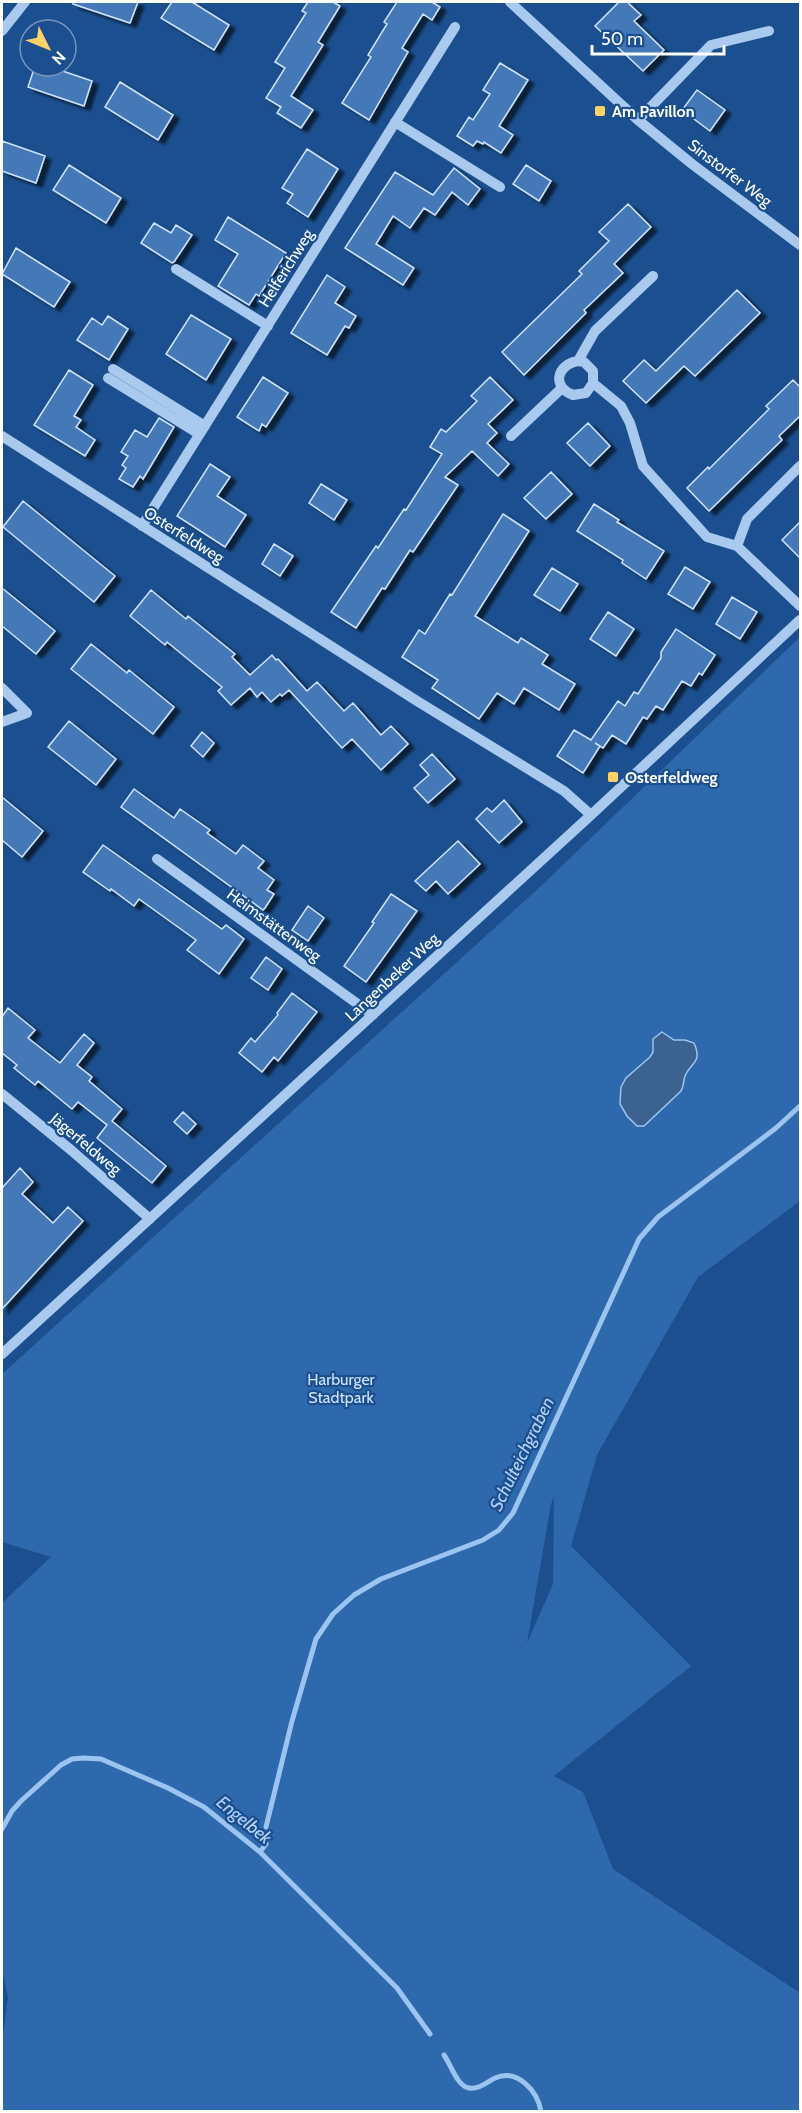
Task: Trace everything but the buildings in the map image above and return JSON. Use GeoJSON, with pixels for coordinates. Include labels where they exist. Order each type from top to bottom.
{"type":"FeatureCollection","features":[{"type":"Feature","properties":{"kind":"street"},"geometry":{"type":"LineString","coordinates":[[2,31],[25,2]]}},
{"type":"Feature","properties":{"kind":"street","name":"Sinstorfer Weg"},"geometry":{"type":"LineString","coordinates":[[510,2],[638,120],[692,164],[801,245]]}},
{"type":"Feature","properties":{"kind":"street","name":"Helferichweg"},"geometry":{"type":"LineString","coordinates":[[142,526],[455,27]]}},
{"type":"Feature","properties":{"kind":"street"},"geometry":{"type":"LineString","coordinates":[[638,120],[711,45],[770,31]]}},
{"type":"Feature","properties":{"kind":"street"},"geometry":{"type":"LineString","coordinates":[[395,122],[500,187]]}},
{"type":"Feature","properties":{"kind":"street"},"geometry":{"type":"LineString","coordinates":[[176,269],[268,326]]}},
{"type":"Feature","properties":{"kind":"street"},"geometry":{"type":"LineString","coordinates":[[578,361],[595,332],[653,276]]}},
{"type":"Feature","properties":{"kind":"street"},"geometry":{"type":"LineString","coordinates":[[578,361],[584,362],[593,371],[593,383],[586,393],[580,396],[567,393],[559,381],[564,367],[570,362],[578,361]]}},
{"type":"Feature","properties":{"kind":"street"},"geometry":{"type":"LineString","coordinates":[[111,373],[202,430]]}},
{"type":"Feature","properties":{"kind":"street"},"geometry":{"type":"LineString","coordinates":[[593,383],[621,406],[630,423],[643,466],[707,537],[737,546],[801,606]]}},
{"type":"Feature","properties":{"kind":"street"},"geometry":{"type":"LineString","coordinates":[[511,435],[562,388]]}},
{"type":"Feature","properties":{"kind":"street","name":"Osterfeldweg"},"geometry":{"type":"LineString","coordinates":[[2,436],[417,701],[564,791],[591,815]]}},
{"type":"Feature","properties":{"kind":"street"},"geometry":{"type":"LineString","coordinates":[[737,546],[747,519],[801,466]]}},
{"type":"Feature","properties":{"kind":"street","name":"Langenbeker Weg"},"geometry":{"type":"LineString","coordinates":[[2,1354],[373,1016],[801,620]]}},
{"type":"Feature","properties":{"kind":"street"},"geometry":{"type":"LineString","coordinates":[[2,688],[27,713],[2,723]]}},
{"type":"Feature","properties":{"kind":"street","name":"Heimstättenweg"},"geometry":{"type":"LineString","coordinates":[[157,859],[373,1016]]}},
{"type":"Feature","properties":{"kind":"street","name":"Jägerfeldweg"},"geometry":{"type":"LineString","coordinates":[[2,1094],[150,1219]]}},
{"type":"Feature","properties":{"kind":"green space","name":"Harburger Stadtpark"},"geometry":{"type":"Polygon","coordinates":[[[800,637],[800,1201],[698,1277],[597,1455],[571,1546],[691,1666],[554,1776],[583,1792],[613,1869],[800,1993],[800,2111],[2,2111],[2,2043],[8,1997],[2,1970],[2,1603],[51,1557],[2,1542],[2,1374],[541,886],[800,637]],[[554,1497],[527,1643],[553,1584],[554,1497]]]}},
{"type":"Feature","properties":{"kind":"shaded area"},"geometry":{"type":"Polygon","coordinates":[[[662,1032],[674,1040],[694,1043],[696,1059],[685,1076],[681,1091],[644,1126],[637,1126],[620,1104],[621,1087],[626,1078],[650,1057],[653,1052],[653,1039],[662,1032]]]}},
{"type":"Feature","properties":{"kind":"waterway","name":"Schulteichgraben"},"geometry":{"type":"LineString","coordinates":[[266,1827],[292,1721],[316,1639],[333,1614],[354,1595],[381,1579],[483,1540],[499,1530],[513,1513],[639,1239],[658,1217],[776,1128],[800,1106]]}},
{"type":"Feature","properties":{"kind":"waterway","name":"Engelbek"},"geometry":{"type":"LineString","coordinates":[[2,1829],[12,1811],[21,1801],[61,1765],[72,1759],[101,1759],[168,1788],[204,1807],[260,1852],[397,1988],[430,2034]]}},
{"type":"Feature","properties":{"kind":"waterway"},"geometry":{"type":"LineString","coordinates":[[260,1852],[266,1844]]}},
{"type":"Feature","properties":{"kind":"waterway","name":"Engelbek"},"geometry":{"type":"LineString","coordinates":[[444,2055],[461,2083],[469,2088],[479,2087],[503,2076],[511,2076],[525,2083],[536,2096],[541,2112]]}},
{"type":"Feature","properties":{"kind":"place","name":"Am Pavillon"},"geometry":{"type":"Point","coordinates":[600,111]}},
{"type":"Feature","properties":{"kind":"place","name":"Osterfeldweg"},"geometry":{"type":"Point","coordinates":[613,777]}}]}
